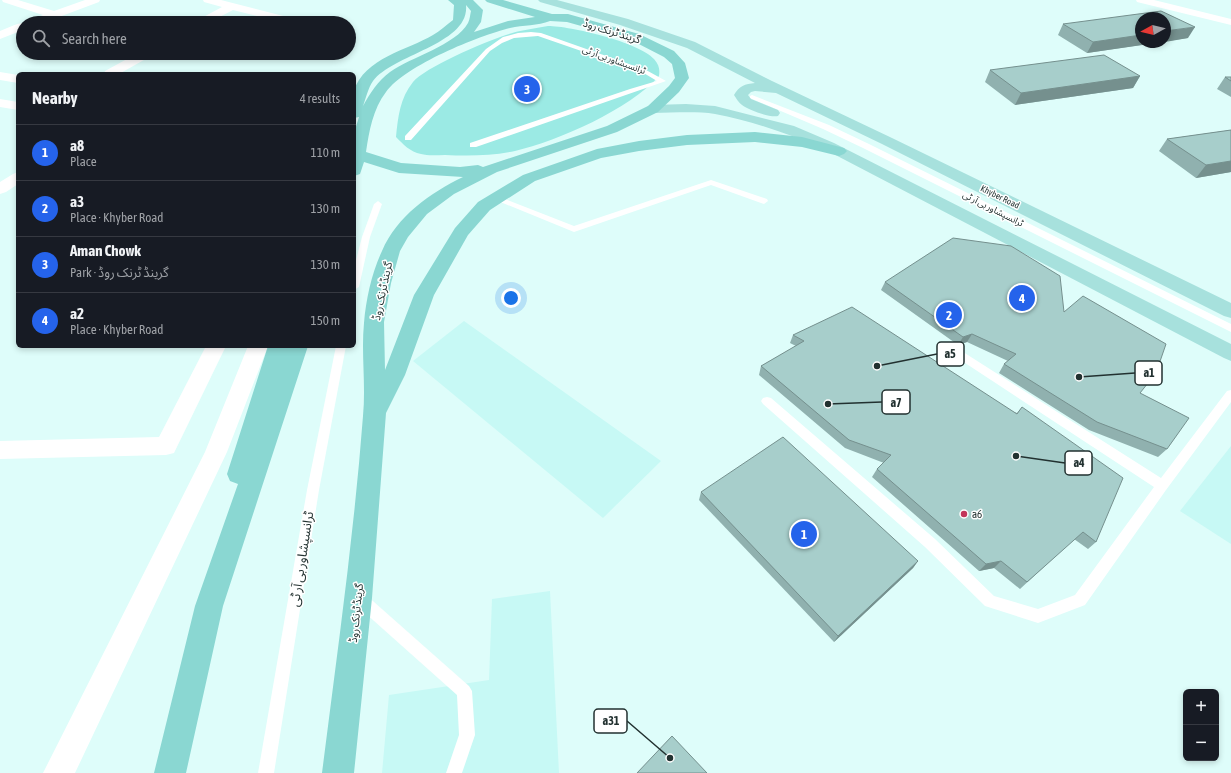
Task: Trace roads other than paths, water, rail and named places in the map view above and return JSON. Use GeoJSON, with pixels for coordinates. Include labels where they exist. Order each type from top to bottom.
{"type":"FeatureCollection","features":[{"type":"Feature","properties":{"kind":"highway"},"geometry":{"type":"LineString","coordinates":[[356,108],[362,89],[369,76],[384,64],[438,37],[458,21],[461,13],[460,4],[454,0]]}},
{"type":"Feature","properties":{"kind":"highway"},"geometry":{"type":"LineString","coordinates":[[458,41],[473,25],[477,10],[467,0]]}},
{"type":"Feature","properties":{"kind":"highway","name":"گرینڈ ٹرنک روڈ"},"geometry":{"type":"LineString","coordinates":[[338,773],[358,598],[375,414],[374,322],[381,283],[391,251],[403,231],[421,210],[435,198],[462,182],[491,169],[612,129],[653,109],[674,89],[682,78],[678,63],[669,54],[635,37],[568,18],[552,18],[491,0]]}},
{"type":"Feature","properties":{"kind":"highway"},"geometry":{"type":"LineString","coordinates":[[356,165],[359,155],[361,134],[366,117],[377,94],[387,82],[419,60],[458,41],[508,25],[552,18]]}},
{"type":"Feature","properties":{"kind":"highway"},"geometry":{"type":"LineString","coordinates":[[375,414],[394,374],[424,295],[461,232],[484,206],[529,178],[597,154],[640,146],[687,140],[755,137],[802,142],[834,148]]}},
{"type":"Feature","properties":{"kind":"highway"},"geometry":{"type":"LineString","coordinates":[[359,155],[399,168],[460,172],[491,169]]}},
{"type":"Feature","properties":{"kind":"highway"},"geometry":{"type":"LineString","coordinates":[[170,773],[209,606],[226,514],[277,348]]}},
{"type":"Feature","properties":{"kind":"highway"},"geometry":{"type":"LineString","coordinates":[[209,606],[297,348]]}},
{"type":"Feature","properties":{"kind":"main road"},"geometry":{"type":"LineString","coordinates":[[544,0],[624,22],[691,45],[774,88]]}},
{"type":"Feature","properties":{"kind":"main road"},"geometry":{"type":"LineString","coordinates":[[635,37],[706,65],[774,88]]}},
{"type":"Feature","properties":{"kind":"main road"},"geometry":{"type":"LineString","coordinates":[[774,88],[746,89],[742,91],[741,95],[746,102],[788,120],[834,148],[1231,353]]}},
{"type":"Feature","properties":{"kind":"main road","name":"Khyber Road"},"geometry":{"type":"LineString","coordinates":[[774,88],[887,141],[1231,311]]}},
{"type":"Feature","properties":{"kind":"main road"},"geometry":{"type":"LineString","coordinates":[[653,109],[686,108],[715,110],[789,129],[834,148]]}},
{"type":"Feature","properties":{"kind":"street"},"geometry":{"type":"LineString","coordinates":[[7,0],[54,15],[95,0]]}},
{"type":"Feature","properties":{"kind":"street"},"geometry":{"type":"LineString","coordinates":[[208,0],[271,16]]}},
{"type":"Feature","properties":{"kind":"street"},"geometry":{"type":"LineString","coordinates":[[1141,0],[1231,22]]}},
{"type":"Feature","properties":{"kind":"street"},"geometry":{"type":"LineString","coordinates":[[1170,7],[1183,0]]}},
{"type":"Feature","properties":{"kind":"street"},"geometry":{"type":"LineString","coordinates":[[213,16],[231,6]]}},
{"type":"Feature","properties":{"kind":"street"},"geometry":{"type":"LineString","coordinates":[[0,35],[16,29]]}},
{"type":"Feature","properties":{"kind":"street"},"geometry":{"type":"LineString","coordinates":[[114,72],[135,60]]}},
{"type":"Feature","properties":{"kind":"street"},"geometry":{"type":"LineString","coordinates":[[0,76],[16,79]]}},
{"type":"Feature","properties":{"kind":"street"},"geometry":{"type":"LineString","coordinates":[[0,103],[16,106]]}},
{"type":"Feature","properties":{"kind":"street"},"geometry":{"type":"LineString","coordinates":[[0,189],[16,178]]}},
{"type":"Feature","properties":{"kind":"street"},"geometry":{"type":"LineString","coordinates":[[0,450],[166,446],[215,348]]}},
{"type":"Feature","properties":{"kind":"street"},"geometry":{"type":"LineString","coordinates":[[59,773],[216,452],[257,348]]}},
{"type":"Feature","properties":{"kind":"lane","name":"ٹرانسپشاور بی آر ٹی"},"geometry":{"type":"LineString","coordinates":[[408,138],[488,50],[504,38],[512,36],[540,34],[644,71],[663,81],[632,90],[473,144]]}},
{"type":"Feature","properties":{"kind":"lane","name":"ٹرانسپشاور بی آر ٹی"},"geometry":{"type":"LineString","coordinates":[[752,97],[826,127],[887,156],[1231,328]]}},
{"type":"Feature","properties":{"kind":"lane"},"geometry":{"type":"LineString","coordinates":[[497,198],[574,229],[712,182],[764,201]]}},
{"type":"Feature","properties":{"kind":"lane"},"geometry":{"type":"LineString","coordinates":[[356,279],[366,237],[378,204]]}},
{"type":"Feature","properties":{"kind":"lane","name":"ٹرانسپشاور بی آر ٹی"},"geometry":{"type":"LineString","coordinates":[[266,773],[313,490],[341,348]]}},
{"type":"Feature","properties":{"kind":"lane"},"geometry":{"type":"LineString","coordinates":[[960,354],[1162,486]]}},
{"type":"Feature","properties":{"kind":"lane"},"geometry":{"type":"LineString","coordinates":[[767,401],[930,543],[990,601],[1038,616],[1080,600],[1162,486],[1231,394]]}},
{"type":"Feature","properties":{"kind":"lane"},"geometry":{"type":"LineString","coordinates":[[358,598],[464,691],[467,735],[454,773]]}},
{"type":"Feature","properties":{"kind":"place","name":"Aman Chowk"},"geometry":{"type":"Point","coordinates":[527,89]}},
{"type":"Feature","properties":{"kind":"place","name":"a2"},"geometry":{"type":"Point","coordinates":[1022,298]}},
{"type":"Feature","properties":{"kind":"place","name":"a3"},"geometry":{"type":"Point","coordinates":[949,315]}},
{"type":"Feature","properties":{"kind":"place","name":"a5"},"geometry":{"type":"Point","coordinates":[877,366]}},
{"type":"Feature","properties":{"kind":"place","name":"a1"},"geometry":{"type":"Point","coordinates":[1079,377]}},
{"type":"Feature","properties":{"kind":"place","name":"a7"},"geometry":{"type":"Point","coordinates":[828,404]}},
{"type":"Feature","properties":{"kind":"place","name":"a4"},"geometry":{"type":"Point","coordinates":[1016,456]}},
{"type":"Feature","properties":{"kind":"place","name":"a6"},"geometry":{"type":"Point","coordinates":[964,514]}},
{"type":"Feature","properties":{"kind":"place","name":"a8"},"geometry":{"type":"Point","coordinates":[804,534]}},
{"type":"Feature","properties":{"kind":"place","name":"a31"},"geometry":{"type":"Point","coordinates":[670,758]}}]}
